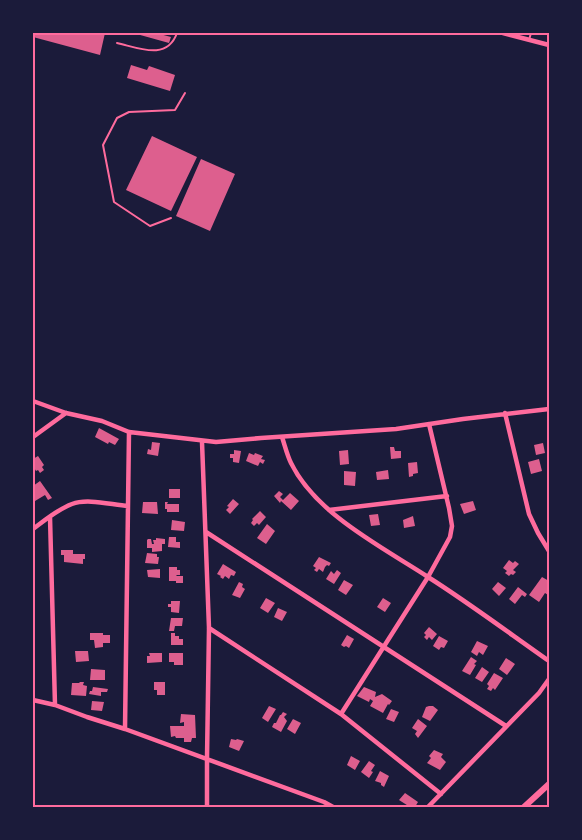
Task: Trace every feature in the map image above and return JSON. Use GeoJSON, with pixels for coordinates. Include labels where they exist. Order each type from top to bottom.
{"type":"FeatureCollection","features":[{"type":"Feature","properties":{"kind":"street"},"geometry":{"type":"LineString","coordinates":[[503,33],[549,45]]}},
{"type":"Feature","properties":{"kind":"street"},"geometry":{"type":"LineString","coordinates":[[33,401],[66,413],[102,421],[129,432],[202,442],[396,429],[549,409]]}},
{"type":"Feature","properties":{"kind":"street"},"geometry":{"type":"LineString","coordinates":[[33,437],[66,413]]}},
{"type":"Feature","properties":{"kind":"street"},"geometry":{"type":"LineString","coordinates":[[505,413],[529,514],[549,551]]}},
{"type":"Feature","properties":{"kind":"street"},"geometry":{"type":"LineString","coordinates":[[341,714],[428,577],[452,531],[447,496],[429,424]]}},
{"type":"Feature","properties":{"kind":"street"},"geometry":{"type":"LineString","coordinates":[[125,729],[129,432]]}},
{"type":"Feature","properties":{"kind":"street"},"geometry":{"type":"LineString","coordinates":[[282,437],[291,464],[329,510],[376,546],[428,577],[549,662]]}},
{"type":"Feature","properties":{"kind":"street"},"geometry":{"type":"LineString","coordinates":[[202,442],[210,628],[207,807]]}},
{"type":"Feature","properties":{"kind":"street"},"geometry":{"type":"LineString","coordinates":[[329,510],[447,496]]}},
{"type":"Feature","properties":{"kind":"street"},"geometry":{"type":"LineString","coordinates":[[33,529],[67,506],[78,502],[128,507]]}},
{"type":"Feature","properties":{"kind":"street"},"geometry":{"type":"LineString","coordinates":[[50,517],[55,705]]}},
{"type":"Feature","properties":{"kind":"street"},"geometry":{"type":"LineString","coordinates":[[206,532],[506,726]]}},
{"type":"Feature","properties":{"kind":"street"},"geometry":{"type":"LineString","coordinates":[[210,628],[341,714],[441,794]]}},
{"type":"Feature","properties":{"kind":"street"},"geometry":{"type":"LineString","coordinates":[[428,807],[539,693],[549,679]]}},
{"type":"Feature","properties":{"kind":"street"},"geometry":{"type":"LineString","coordinates":[[33,700],[55,705],[207,758],[333,807]]}},
{"type":"Feature","properties":{"kind":"street"},"geometry":{"type":"LineString","coordinates":[[524,807],[549,784]]}},
{"type":"Feature","properties":{"kind":"lane"},"geometry":{"type":"LineString","coordinates":[[117,43],[157,50],[170,46],[177,33]]}},
{"type":"Feature","properties":{"kind":"lane"},"geometry":{"type":"LineString","coordinates":[[530,40],[531,33]]}},
{"type":"Feature","properties":{"kind":"lane"},"geometry":{"type":"LineString","coordinates":[[171,218],[150,226],[114,202],[103,145],[117,118],[129,112],[175,110],[185,93]]}},
{"type":"Feature","properties":{"kind":"building"},"geometry":{"type":"Polygon","coordinates":[[[33,33],[105,33],[100,55],[33,37],[33,33]]]}},
{"type":"Feature","properties":{"kind":"building"},"geometry":{"type":"Polygon","coordinates":[[[133,33],[156,33],[171,37],[169,43],[133,33]]]}},
{"type":"Feature","properties":{"kind":"building"},"geometry":{"type":"Polygon","coordinates":[[[131,65],[147,70],[149,66],[175,75],[170,91],[127,78],[131,65]]]}},
{"type":"Feature","properties":{"kind":"building"},"geometry":{"type":"Polygon","coordinates":[[[152,136],[197,157],[171,211],[126,190],[152,136]]]}},
{"type":"Feature","properties":{"kind":"building"},"geometry":{"type":"Polygon","coordinates":[[[201,159],[235,174],[210,231],[176,216],[201,159]]]}},
{"type":"Feature","properties":{"kind":"building"},"geometry":{"type":"Polygon","coordinates":[[[99,428],[119,439],[115,445],[95,437],[99,428]]]}},
{"type":"Feature","properties":{"kind":"building"},"geometry":{"type":"Polygon","coordinates":[[[152,442],[160,443],[158,456],[147,454],[148,449],[151,450],[152,442]]]}},
{"type":"Feature","properties":{"kind":"building"},"geometry":{"type":"Polygon","coordinates":[[[543,443],[545,453],[536,455],[534,445],[543,443]]]}},
{"type":"Feature","properties":{"kind":"building"},"geometry":{"type":"Polygon","coordinates":[[[390,447],[394,447],[395,451],[401,451],[401,458],[391,459],[390,447]]]}},
{"type":"Feature","properties":{"kind":"building"},"geometry":{"type":"Polygon","coordinates":[[[234,450],[241,451],[239,463],[233,462],[233,458],[230,458],[234,450]]]}},
{"type":"Feature","properties":{"kind":"building"},"geometry":{"type":"Polygon","coordinates":[[[348,450],[349,464],[340,465],[339,451],[348,450]]]}},
{"type":"Feature","properties":{"kind":"building"},"geometry":{"type":"Polygon","coordinates":[[[249,453],[263,456],[261,459],[265,460],[263,464],[260,462],[258,466],[246,461],[249,453]]]}},
{"type":"Feature","properties":{"kind":"building"},"geometry":{"type":"Polygon","coordinates":[[[38,456],[44,465],[42,467],[44,470],[40,473],[33,466],[33,459],[38,456]]]}},
{"type":"Feature","properties":{"kind":"building"},"geometry":{"type":"Polygon","coordinates":[[[539,459],[542,471],[531,474],[528,462],[539,459]]]}},
{"type":"Feature","properties":{"kind":"building"},"geometry":{"type":"Polygon","coordinates":[[[417,462],[418,473],[409,477],[408,463],[417,462]]]}},
{"type":"Feature","properties":{"kind":"building"},"geometry":{"type":"Polygon","coordinates":[[[388,470],[389,479],[377,480],[376,472],[388,470]]]}},
{"type":"Feature","properties":{"kind":"building"},"geometry":{"type":"Polygon","coordinates":[[[344,471],[356,472],[355,486],[344,485],[344,471]]]}},
{"type":"Feature","properties":{"kind":"building"},"geometry":{"type":"Polygon","coordinates":[[[40,481],[52,498],[48,500],[45,495],[35,501],[33,486],[40,481]]]}},
{"type":"Feature","properties":{"kind":"building"},"geometry":{"type":"Polygon","coordinates":[[[169,489],[180,489],[180,498],[169,498],[169,489]]]}},
{"type":"Feature","properties":{"kind":"building"},"geometry":{"type":"Polygon","coordinates":[[[279,491],[283,494],[280,497],[283,500],[290,493],[299,501],[291,510],[274,496],[279,491]]]}},
{"type":"Feature","properties":{"kind":"building"},"geometry":{"type":"Polygon","coordinates":[[[233,499],[239,504],[230,514],[226,510],[233,499]]]}},
{"type":"Feature","properties":{"kind":"building"},"geometry":{"type":"Polygon","coordinates":[[[473,501],[476,510],[464,514],[460,504],[473,501]]]}},
{"type":"Feature","properties":{"kind":"building"},"geometry":{"type":"Polygon","coordinates":[[[143,502],[157,502],[158,514],[142,513],[143,502]]]}},
{"type":"Feature","properties":{"kind":"building"},"geometry":{"type":"Polygon","coordinates":[[[165,502],[179,504],[179,512],[167,512],[165,502]]]}},
{"type":"Feature","properties":{"kind":"building"},"geometry":{"type":"Polygon","coordinates":[[[260,511],[266,517],[259,525],[257,523],[254,526],[251,523],[252,519],[260,511]]]}},
{"type":"Feature","properties":{"kind":"building"},"geometry":{"type":"Polygon","coordinates":[[[378,514],[380,525],[371,526],[369,515],[378,514]]]}},
{"type":"Feature","properties":{"kind":"building"},"geometry":{"type":"Polygon","coordinates":[[[413,516],[415,526],[404,528],[403,520],[413,516]]]}},
{"type":"Feature","properties":{"kind":"building"},"geometry":{"type":"Polygon","coordinates":[[[172,520],[185,522],[184,531],[171,530],[172,520]]]}},
{"type":"Feature","properties":{"kind":"building"},"geometry":{"type":"Polygon","coordinates":[[[267,524],[275,531],[266,544],[257,538],[267,524]]]}},
{"type":"Feature","properties":{"kind":"building"},"geometry":{"type":"Polygon","coordinates":[[[169,537],[176,537],[176,542],[180,542],[180,548],[168,547],[169,537]]]}},
{"type":"Feature","properties":{"kind":"building"},"geometry":{"type":"Polygon","coordinates":[[[151,539],[154,544],[153,540],[165,539],[165,544],[162,544],[162,551],[152,552],[152,548],[147,548],[147,540],[151,539]]]}},
{"type":"Feature","properties":{"kind":"building"},"geometry":{"type":"Polygon","coordinates":[[[61,550],[73,550],[73,554],[85,554],[83,564],[64,562],[61,550]]]}},
{"type":"Feature","properties":{"kind":"building"},"geometry":{"type":"Polygon","coordinates":[[[147,553],[157,554],[158,564],[145,563],[147,553]]]}},
{"type":"Feature","properties":{"kind":"building"},"geometry":{"type":"Polygon","coordinates":[[[319,557],[331,563],[325,567],[323,572],[319,569],[317,572],[314,570],[316,568],[313,566],[319,557]]]}},
{"type":"Feature","properties":{"kind":"building"},"geometry":{"type":"Polygon","coordinates":[[[509,560],[519,564],[513,570],[516,572],[509,576],[503,568],[509,560]]]}},
{"type":"Feature","properties":{"kind":"building"},"geometry":{"type":"Polygon","coordinates":[[[223,564],[236,572],[234,576],[231,575],[229,579],[225,576],[223,579],[217,574],[223,564]]]}},
{"type":"Feature","properties":{"kind":"building"},"geometry":{"type":"Polygon","coordinates":[[[169,567],[177,567],[177,570],[180,570],[180,575],[176,575],[183,576],[183,583],[169,581],[169,567]]]}},
{"type":"Feature","properties":{"kind":"building"},"geometry":{"type":"Polygon","coordinates":[[[160,569],[160,578],[148,577],[147,570],[160,569]]]}},
{"type":"Feature","properties":{"kind":"building"},"geometry":{"type":"Polygon","coordinates":[[[337,570],[341,573],[334,584],[326,579],[331,571],[334,574],[337,570]]]}},
{"type":"Feature","properties":{"kind":"building"},"geometry":{"type":"Polygon","coordinates":[[[542,577],[549,581],[549,594],[545,593],[539,602],[529,595],[542,577]]]}},
{"type":"Feature","properties":{"kind":"building"},"geometry":{"type":"Polygon","coordinates":[[[344,580],[353,585],[346,595],[338,590],[344,580]]]}},
{"type":"Feature","properties":{"kind":"building"},"geometry":{"type":"Polygon","coordinates":[[[239,582],[245,589],[240,598],[232,595],[239,582]]]}},
{"type":"Feature","properties":{"kind":"building"},"geometry":{"type":"Polygon","coordinates":[[[498,582],[506,588],[499,596],[492,589],[498,582]]]}},
{"type":"Feature","properties":{"kind":"building"},"geometry":{"type":"Polygon","coordinates":[[[518,587],[527,594],[525,597],[522,595],[515,604],[509,599],[518,587]]]}},
{"type":"Feature","properties":{"kind":"building"},"geometry":{"type":"Polygon","coordinates":[[[266,598],[275,603],[268,613],[260,608],[266,598]]]}},
{"type":"Feature","properties":{"kind":"building"},"geometry":{"type":"Polygon","coordinates":[[[383,598],[391,603],[385,612],[377,607],[383,598]]]}},
{"type":"Feature","properties":{"kind":"building"},"geometry":{"type":"Polygon","coordinates":[[[171,601],[180,601],[179,613],[171,612],[168,604],[171,604],[171,601]]]}},
{"type":"Feature","properties":{"kind":"building"},"geometry":{"type":"Polygon","coordinates":[[[278,608],[287,612],[282,621],[274,617],[278,608]]]}},
{"type":"Feature","properties":{"kind":"building"},"geometry":{"type":"Polygon","coordinates":[[[171,618],[183,618],[182,626],[175,626],[174,631],[169,631],[171,618]]]}},
{"type":"Feature","properties":{"kind":"building"},"geometry":{"type":"Polygon","coordinates":[[[429,627],[437,634],[432,640],[424,637],[429,627]]]}},
{"type":"Feature","properties":{"kind":"building"},"geometry":{"type":"Polygon","coordinates":[[[90,633],[110,635],[110,643],[103,643],[103,647],[95,648],[94,640],[90,640],[90,633]]]}},
{"type":"Feature","properties":{"kind":"building"},"geometry":{"type":"Polygon","coordinates":[[[171,633],[183,639],[183,645],[171,645],[171,633]]]}},
{"type":"Feature","properties":{"kind":"building"},"geometry":{"type":"Polygon","coordinates":[[[347,635],[354,639],[349,648],[341,645],[347,635]]]}},
{"type":"Feature","properties":{"kind":"building"},"geometry":{"type":"Polygon","coordinates":[[[439,636],[448,641],[444,648],[441,647],[439,650],[433,646],[439,636]]]}},
{"type":"Feature","properties":{"kind":"building"},"geometry":{"type":"Polygon","coordinates":[[[477,641],[488,646],[483,655],[479,652],[477,656],[471,652],[477,641]]]}},
{"type":"Feature","properties":{"kind":"building"},"geometry":{"type":"Polygon","coordinates":[[[75,651],[88,651],[89,661],[76,662],[75,651]]]}},
{"type":"Feature","properties":{"kind":"building"},"geometry":{"type":"Polygon","coordinates":[[[149,653],[162,653],[162,662],[147,663],[149,653]]]}},
{"type":"Feature","properties":{"kind":"building"},"geometry":{"type":"Polygon","coordinates":[[[169,653],[183,653],[183,665],[174,665],[174,662],[169,662],[169,653]]]}},
{"type":"Feature","properties":{"kind":"building"},"geometry":{"type":"Polygon","coordinates":[[[471,657],[477,661],[470,675],[462,671],[471,657]]]}},
{"type":"Feature","properties":{"kind":"building"},"geometry":{"type":"Polygon","coordinates":[[[506,658],[515,664],[507,675],[499,669],[506,658]]]}},
{"type":"Feature","properties":{"kind":"building"},"geometry":{"type":"Polygon","coordinates":[[[482,667],[489,672],[482,682],[475,678],[482,667]]]}},
{"type":"Feature","properties":{"kind":"building"},"geometry":{"type":"Polygon","coordinates":[[[91,669],[105,670],[105,680],[90,680],[91,669]]]}},
{"type":"Feature","properties":{"kind":"building"},"geometry":{"type":"Polygon","coordinates":[[[494,673],[503,678],[495,690],[493,688],[491,691],[487,689],[489,686],[487,684],[494,673]]]}},
{"type":"Feature","properties":{"kind":"building"},"geometry":{"type":"Polygon","coordinates":[[[84,682],[83,685],[87,686],[86,696],[71,695],[72,683],[84,682]]]}},
{"type":"Feature","properties":{"kind":"building"},"geometry":{"type":"Polygon","coordinates":[[[154,682],[165,682],[165,695],[157,695],[154,682]]]}},
{"type":"Feature","properties":{"kind":"building"},"geometry":{"type":"Polygon","coordinates":[[[93,687],[108,689],[107,692],[101,692],[101,696],[89,694],[93,687]]]}},
{"type":"Feature","properties":{"kind":"building"},"geometry":{"type":"Polygon","coordinates":[[[364,687],[376,692],[375,697],[382,694],[392,701],[383,713],[370,706],[373,701],[370,699],[369,702],[357,696],[364,687]]]}},
{"type":"Feature","properties":{"kind":"building"},"geometry":{"type":"Polygon","coordinates":[[[92,701],[104,702],[102,711],[91,710],[92,701]]]}},
{"type":"Feature","properties":{"kind":"building"},"geometry":{"type":"Polygon","coordinates":[[[269,706],[276,709],[268,722],[262,718],[269,706]]]}},
{"type":"Feature","properties":{"kind":"building"},"geometry":{"type":"Polygon","coordinates":[[[426,707],[438,710],[430,721],[422,717],[426,707]]]}},
{"type":"Feature","properties":{"kind":"building"},"geometry":{"type":"Polygon","coordinates":[[[391,709],[399,712],[394,722],[386,719],[391,709]]]}},
{"type":"Feature","properties":{"kind":"building"},"geometry":{"type":"Polygon","coordinates":[[[283,712],[287,714],[284,717],[287,721],[281,732],[272,727],[283,712]]]}},
{"type":"Feature","properties":{"kind":"building"},"geometry":{"type":"Polygon","coordinates":[[[181,714],[195,715],[196,738],[192,738],[191,742],[184,742],[184,738],[171,737],[170,726],[184,726],[184,722],[180,723],[181,714]]]}},
{"type":"Feature","properties":{"kind":"building"},"geometry":{"type":"Polygon","coordinates":[[[293,719],[301,723],[295,734],[287,729],[293,719]]]}},
{"type":"Feature","properties":{"kind":"building"},"geometry":{"type":"Polygon","coordinates":[[[418,719],[427,726],[418,738],[415,734],[417,731],[412,728],[418,719]]]}},
{"type":"Feature","properties":{"kind":"building"},"geometry":{"type":"Polygon","coordinates":[[[231,739],[244,741],[239,751],[229,747],[231,739]]]}},
{"type":"Feature","properties":{"kind":"building"},"geometry":{"type":"Polygon","coordinates":[[[434,750],[443,754],[441,757],[446,762],[440,770],[427,763],[434,750]]]}},
{"type":"Feature","properties":{"kind":"building"},"geometry":{"type":"Polygon","coordinates":[[[351,756],[360,761],[355,770],[347,765],[351,756]]]}},
{"type":"Feature","properties":{"kind":"building"},"geometry":{"type":"Polygon","coordinates":[[[369,761],[375,765],[369,778],[361,772],[369,761]]]}},
{"type":"Feature","properties":{"kind":"building"},"geometry":{"type":"Polygon","coordinates":[[[380,771],[389,776],[384,787],[375,781],[380,771]]]}},
{"type":"Feature","properties":{"kind":"building"},"geometry":{"type":"Polygon","coordinates":[[[405,793],[418,802],[415,807],[410,807],[399,800],[405,793]]]}}]}
